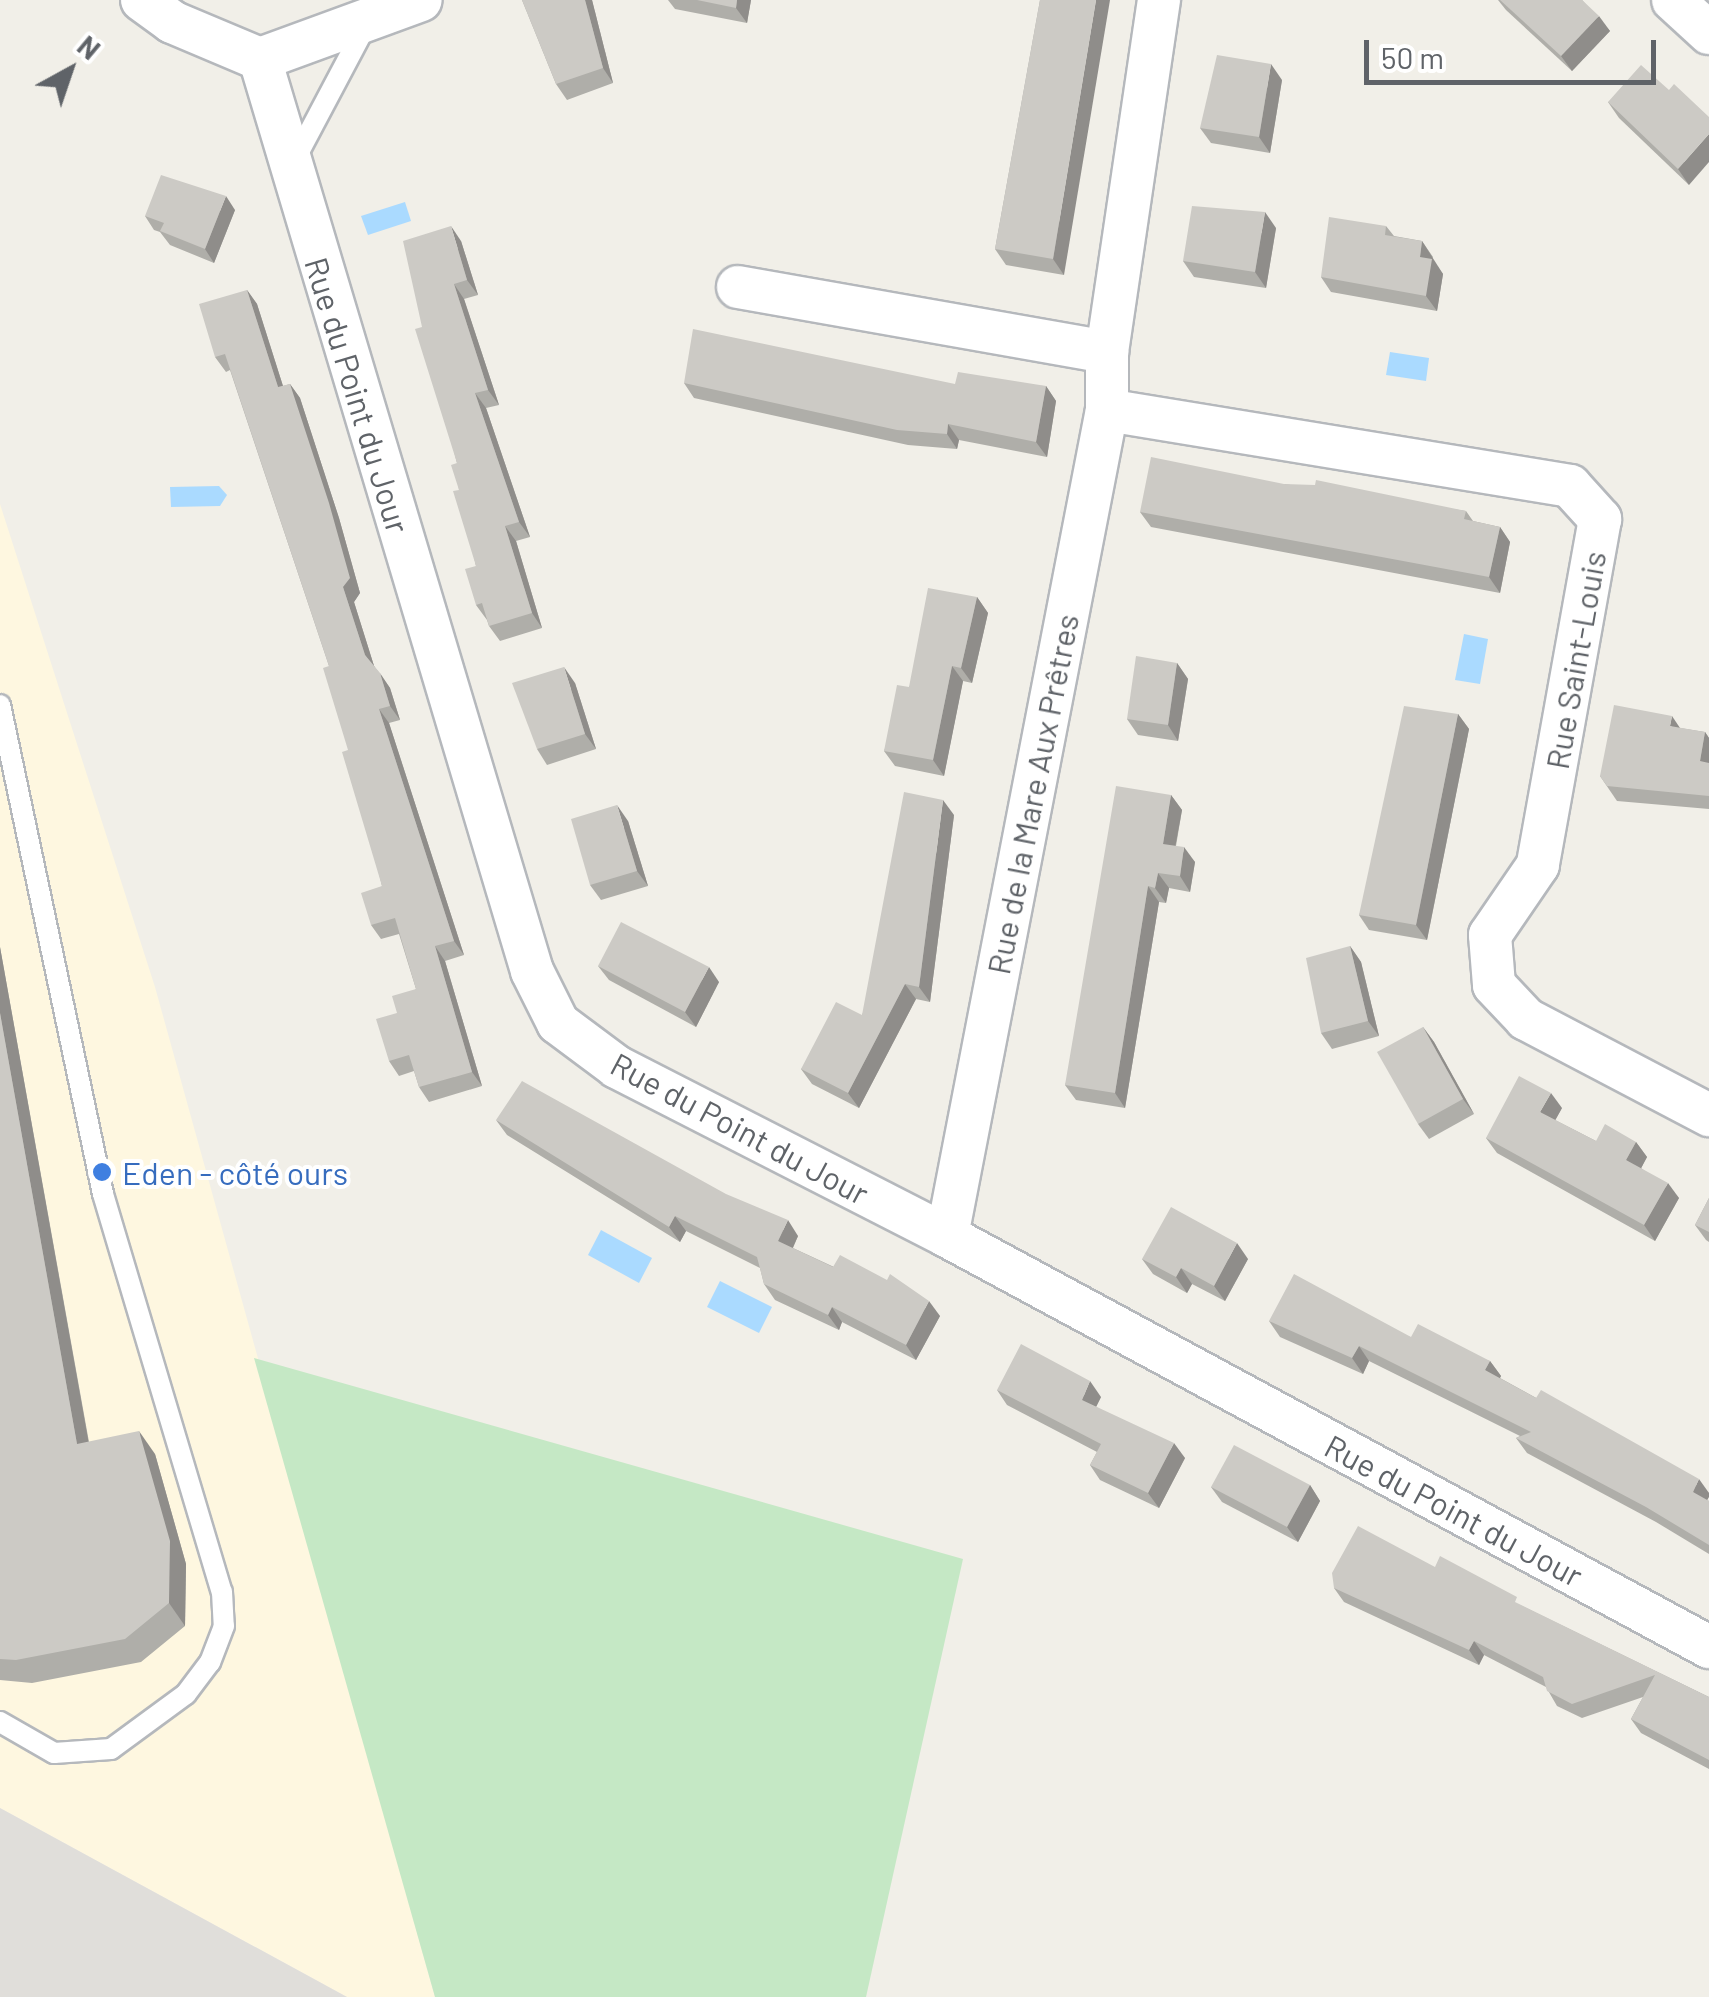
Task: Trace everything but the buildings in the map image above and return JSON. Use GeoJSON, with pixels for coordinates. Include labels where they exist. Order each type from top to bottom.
{"type":"FeatureCollection","features":[{"type":"Feature","properties":{"kind":"street"},"geometry":{"type":"LineString","coordinates":[[142,0],[172,22],[260,60],[421,0]]}},
{"type":"Feature","properties":{"kind":"street","name":"Rue de la Mare Aux Prêtres"},"geometry":{"type":"LineString","coordinates":[[946,1236],[1107,410],[1107,352],[1159,0]]}},
{"type":"Feature","properties":{"kind":"street"},"geometry":{"type":"LineString","coordinates":[[1673,0],[1709,33]]}},
{"type":"Feature","properties":{"kind":"street","name":"Rue du Point du Jour"},"geometry":{"type":"LineString","coordinates":[[260,60],[532,971],[558,1023],[616,1067],[946,1236],[1709,1647]]}},
{"type":"Feature","properties":{"kind":"street"},"geometry":{"type":"LineString","coordinates":[[738,287],[1107,352]]}},
{"type":"Feature","properties":{"kind":"street","name":"Rue Saint-Louis"},"geometry":{"type":"LineString","coordinates":[[1107,410],[1570,486],[1600,519],[1538,864],[1490,934],[1494,986],[1526,1019],[1709,1115]]}},
{"type":"Feature","properties":{"kind":"lane"},"geometry":{"type":"LineString","coordinates":[[290,169],[368,21]]}},
{"type":"Feature","properties":{"kind":"lane"},"geometry":{"type":"LineString","coordinates":[[0,705],[20,775],[103,1194],[222,1592],[224,1626],[186,1694],[111,1749],[54,1752],[0,1722]]}},
{"type":"Feature","properties":{"kind":"shaded area","name":"Eden - côté ours"},"geometry":{"type":"Polygon","coordinates":[[[0,504],[155,987],[435,1997],[347,1997],[0,1808],[0,504]]]}},
{"type":"Feature","properties":{"kind":"shaded area"},"geometry":{"type":"Polygon","coordinates":[[[0,1808],[347,1997],[0,1997],[0,1808]]]}},
{"type":"Feature","properties":{"kind":"green space"},"geometry":{"type":"Polygon","coordinates":[[[254,1358],[963,1559],[866,1997],[435,1997],[254,1358]]]}},
{"type":"Feature","properties":{"kind":"water"},"geometry":{"type":"Polygon","coordinates":[[[405,202],[411,221],[368,235],[361,216],[405,202]]]}},
{"type":"Feature","properties":{"kind":"water"},"geometry":{"type":"Polygon","coordinates":[[[1390,352],[1429,358],[1426,381],[1386,375],[1390,352]]]}},
{"type":"Feature","properties":{"kind":"water"},"geometry":{"type":"Polygon","coordinates":[[[219,486],[227,495],[220,506],[171,507],[170,487],[219,486]]]}},
{"type":"Feature","properties":{"kind":"water"},"geometry":{"type":"Polygon","coordinates":[[[1464,634],[1488,639],[1480,684],[1455,680],[1464,634]]]}},
{"type":"Feature","properties":{"kind":"water"},"geometry":{"type":"Polygon","coordinates":[[[601,1230],[652,1258],[639,1283],[588,1255],[601,1230]]]}},
{"type":"Feature","properties":{"kind":"water"},"geometry":{"type":"Polygon","coordinates":[[[720,1281],[772,1307],[759,1333],[707,1307],[720,1281]]]}},
{"type":"Feature","properties":{"kind":"place","name":"Eden - côté ours"},"geometry":{"type":"Point","coordinates":[102,1172]}}]}
